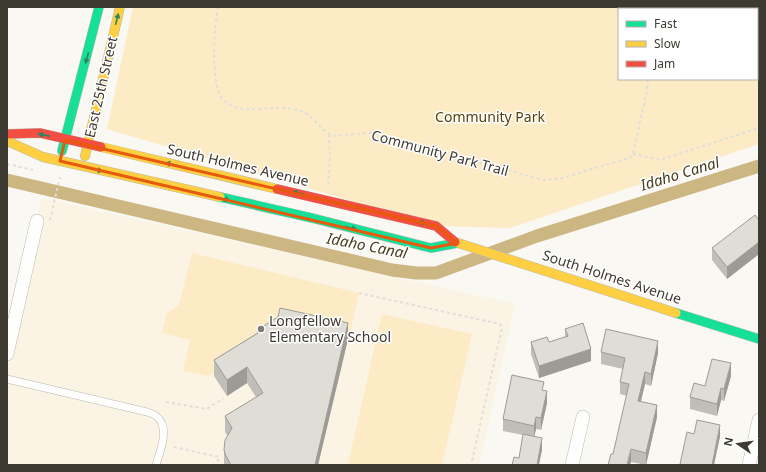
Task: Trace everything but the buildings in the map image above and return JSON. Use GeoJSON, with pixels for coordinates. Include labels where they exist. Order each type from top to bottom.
{"type":"FeatureCollection","features":[{"type":"Feature","properties":{"kind":"main road","name":"East 25th Street"},"geometry":{"type":"LineString","coordinates":[[60,161],[99,7]]}},
{"type":"Feature","properties":{"kind":"main road","name":"East 25th Street"},"geometry":{"type":"LineString","coordinates":[[83,166],[120,7]]}},
{"type":"Feature","properties":{"kind":"main road","name":"South Holmes Avenue"},"geometry":{"type":"LineString","coordinates":[[7,134],[40,133],[436,226],[457,243],[759,339]]}},
{"type":"Feature","properties":{"kind":"main road","name":"South Holmes Avenue"},"geometry":{"type":"LineString","coordinates":[[7,141],[43,157],[431,248],[457,243]]}},
{"type":"Feature","properties":{"kind":"street"},"geometry":{"type":"LineString","coordinates":[[7,354],[37,221]]}},
{"type":"Feature","properties":{"kind":"street"},"geometry":{"type":"LineString","coordinates":[[572,465],[583,417]]}},
{"type":"Feature","properties":{"kind":"street"},"geometry":{"type":"LineString","coordinates":[[748,465],[759,420]]}},
{"type":"Feature","properties":{"kind":"lane"},"geometry":{"type":"LineString","coordinates":[[7,379],[147,412],[156,416],[162,423],[164,433],[156,465]]}},
{"type":"Feature","properties":{"kind":"path"},"geometry":{"type":"LineString","coordinates":[[218,7],[215,59],[217,84],[221,96],[230,105],[243,109],[286,108],[301,111],[314,119],[329,135],[330,158],[327,200]]}},
{"type":"Feature","properties":{"kind":"path"},"geometry":{"type":"LineString","coordinates":[[648,80],[645,102],[633,154],[660,160],[759,128]]}},
{"type":"Feature","properties":{"kind":"path","name":"Community Park Trail"},"geometry":{"type":"LineString","coordinates":[[329,135],[378,134],[543,180],[562,178],[628,158],[633,154]]}},
{"type":"Feature","properties":{"kind":"path"},"geometry":{"type":"LineString","coordinates":[[50,220],[60,178]]}},
{"type":"Feature","properties":{"kind":"path"},"geometry":{"type":"LineString","coordinates":[[359,293],[500,324],[502,328],[471,465]]}},
{"type":"Feature","properties":{"kind":"path"},"geometry":{"type":"LineString","coordinates":[[166,402],[207,408],[224,398]]}},
{"type":"Feature","properties":{"kind":"path"},"geometry":{"type":"LineString","coordinates":[[174,447],[219,457],[217,465]]}},
{"type":"Feature","properties":{"kind":"highlighted area"},"geometry":{"type":"Polygon","coordinates":[[[65,140],[436,226],[457,243],[431,248],[60,161],[65,140]]]}},
{"type":"Feature","properties":{"kind":"shaded area","name":"Longfellow Elementary School"},"geometry":{"type":"Polygon","coordinates":[[[42,198],[515,304],[479,465],[7,465],[7,354],[42,198]]]}},
{"type":"Feature","properties":{"kind":"green space","name":"Community Park"},"geometry":{"type":"Polygon","coordinates":[[[133,7],[702,7],[618,8],[618,80],[758,80],[758,65],[759,66],[759,144],[510,228],[436,226],[107,129],[133,7]]]}},
{"type":"Feature","properties":{"kind":"green space"},"geometry":{"type":"Polygon","coordinates":[[[192,253],[359,293],[350,333],[279,317],[276,332],[208,376],[183,371],[190,340],[162,333],[167,313],[179,305],[192,253]]]}},
{"type":"Feature","properties":{"kind":"green space"},"geometry":{"type":"Polygon","coordinates":[[[382,314],[472,334],[442,465],[348,465],[382,314]]]}},
{"type":"Feature","properties":{"kind":"waterway","name":"Idaho Canal"},"geometry":{"type":"LineString","coordinates":[[7,180],[392,270],[416,273],[436,273],[537,236],[759,166]]}},
{"type":"Feature","properties":{"kind":"traffic: fast"},"geometry":{"type":"LineString","coordinates":[[62,151],[99,7]]}},
{"type":"Feature","properties":{"kind":"traffic: fast"},"geometry":{"type":"LineString","coordinates":[[220,197],[312,218],[431,248],[457,243]]}},
{"type":"Feature","properties":{"kind":"traffic: fast"},"geometry":{"type":"LineString","coordinates":[[676,313],[759,339]]}},
{"type":"Feature","properties":{"kind":"traffic: slow"},"geometry":{"type":"LineString","coordinates":[[85,156],[120,7]]}},
{"type":"Feature","properties":{"kind":"traffic: slow"},"geometry":{"type":"LineString","coordinates":[[7,141],[43,157],[220,197]]}},
{"type":"Feature","properties":{"kind":"traffic: slow"},"geometry":{"type":"LineString","coordinates":[[101,147],[277,189]]}},
{"type":"Feature","properties":{"kind":"traffic: slow"},"geometry":{"type":"LineString","coordinates":[[455,242],[676,313]]}},
{"type":"Feature","properties":{"kind":"traffic: jam"},"geometry":{"type":"LineString","coordinates":[[7,134],[40,133],[101,147]]}},
{"type":"Feature","properties":{"kind":"traffic: jam"},"geometry":{"type":"LineString","coordinates":[[277,189],[436,226],[455,242]]}},
{"type":"Feature","properties":{"kind":"place","name":"Longfellow Elementary School"},"geometry":{"type":"Point","coordinates":[261,329]}}]}
